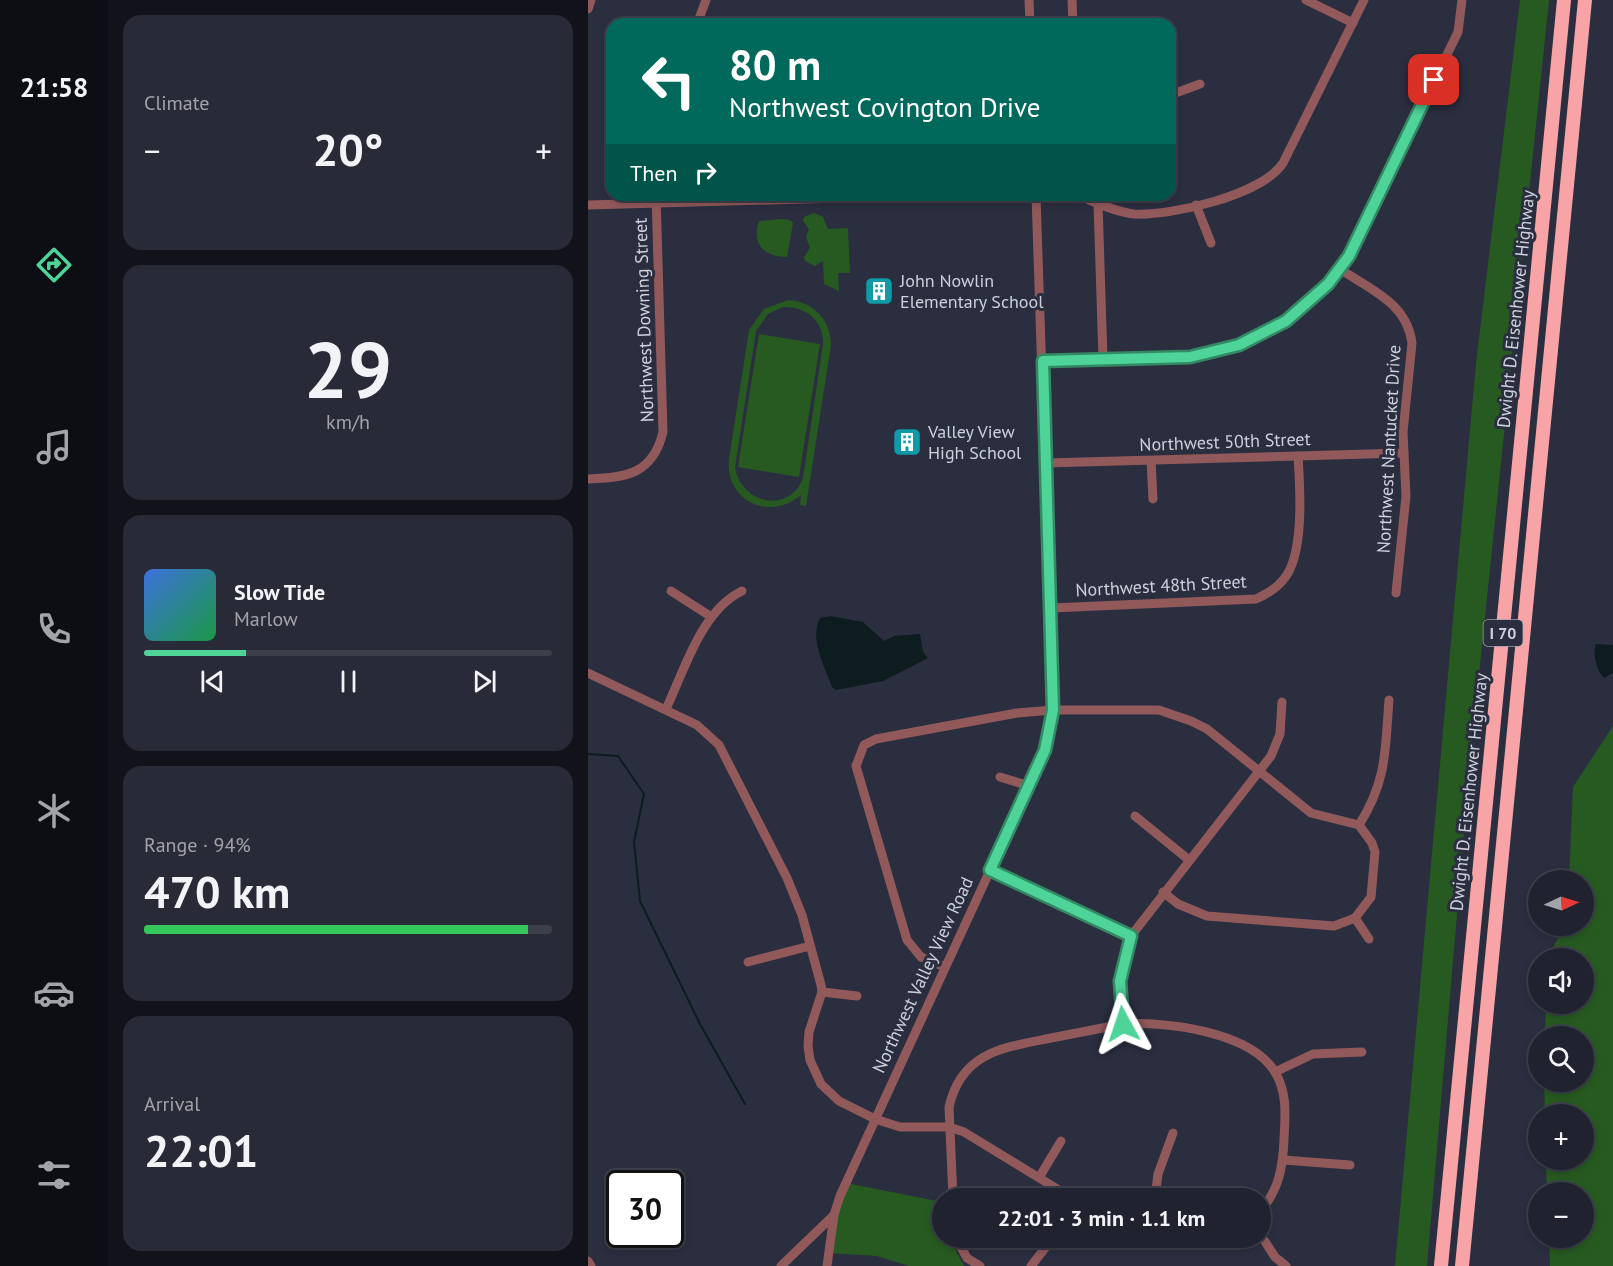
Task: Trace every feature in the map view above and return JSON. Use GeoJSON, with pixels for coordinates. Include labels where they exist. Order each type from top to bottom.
{"type":"FeatureCollection","features":[{"type":"Feature","properties":{"kind":"highway","name":"Dwight D. Eisenhower Highway"},"geometry":{"type":"LineString","coordinates":[[1441,1266],[1564,0]]}},
{"type":"Feature","properties":{"kind":"highway","name":"Dwight D. Eisenhower Highway"},"geometry":{"type":"LineString","coordinates":[[1462,1266],[1585,0]]}},
{"type":"Feature","properties":{"kind":"street"},"geometry":{"type":"LineString","coordinates":[[588,9],[591,0]]}},
{"type":"Feature","properties":{"kind":"street"},"geometry":{"type":"LineString","coordinates":[[699,18],[706,0]]}},
{"type":"Feature","properties":{"kind":"street"},"geometry":{"type":"LineString","coordinates":[[1029,0],[1030,18]]}},
{"type":"Feature","properties":{"kind":"street"},"geometry":{"type":"LineString","coordinates":[[1072,0],[1073,18]]}},
{"type":"Feature","properties":{"kind":"street"},"geometry":{"type":"LineString","coordinates":[[1306,0],[1353,23]]}},
{"type":"Feature","properties":{"kind":"street"},"geometry":{"type":"LineString","coordinates":[[1093,201],[1136,214],[1160,213],[1196,205],[1256,186],[1277,172],[1364,0]]}},
{"type":"Feature","properties":{"kind":"street"},"geometry":{"type":"LineString","coordinates":[[1043,361],[1190,357],[1239,345],[1293,316],[1309,303],[1340,269],[1458,32],[1462,0]]}},
{"type":"Feature","properties":{"kind":"street"},"geometry":{"type":"LineString","coordinates":[[1176,93],[1200,84]]}},
{"type":"Feature","properties":{"kind":"street"},"geometry":{"type":"LineString","coordinates":[[588,205],[633,201]]}},
{"type":"Feature","properties":{"kind":"street","name":"Northwest Downing Street"},"geometry":{"type":"LineString","coordinates":[[588,480],[620,478],[632,474],[649,462],[661,444],[664,421],[656,201]]}},
{"type":"Feature","properties":{"kind":"street","name":"Northwest Valley View Road"},"geometry":{"type":"LineString","coordinates":[[827,1266],[834,1215],[875,1119],[1045,750],[1053,710],[1052,608],[1036,201]]}},
{"type":"Feature","properties":{"kind":"street"},"geometry":{"type":"LineString","coordinates":[[1098,203],[1103,359]]}},
{"type":"Feature","properties":{"kind":"street"},"geometry":{"type":"LineString","coordinates":[[1196,205],[1211,243]]}},
{"type":"Feature","properties":{"kind":"street","name":"Northwest Nantucket Drive"},"geometry":{"type":"LineString","coordinates":[[1340,269],[1403,313],[1408,323],[1412,343],[1403,432],[1406,496],[1396,593]]}},
{"type":"Feature","properties":{"kind":"street","name":"Northwest 50th Street"},"geometry":{"type":"LineString","coordinates":[[1046,463],[1404,453]]}},
{"type":"Feature","properties":{"kind":"street","name":"Northwest 48th Street"},"geometry":{"type":"LineString","coordinates":[[1052,608],[1256,599],[1271,591],[1285,579],[1292,565],[1300,504],[1298,456]]}},
{"type":"Feature","properties":{"kind":"street"},"geometry":{"type":"LineString","coordinates":[[1151,461],[1154,499]]}},
{"type":"Feature","properties":{"kind":"street"},"geometry":{"type":"LineString","coordinates":[[671,591],[710,616]]}},
{"type":"Feature","properties":{"kind":"street"},"geometry":{"type":"LineString","coordinates":[[666,709],[710,616],[728,598],[742,591]]}},
{"type":"Feature","properties":{"kind":"street"},"geometry":{"type":"LineString","coordinates":[[588,673],[706,730],[719,745],[797,900],[822,993],[809,1032],[810,1060],[821,1084],[839,1101],[875,1119],[900,1127],[949,1127],[964,1132],[1057,1188]]}},
{"type":"Feature","properties":{"kind":"street"},"geometry":{"type":"LineString","coordinates":[[1359,825],[1374,802],[1381,785],[1389,700]]}},
{"type":"Feature","properties":{"kind":"street"},"geometry":{"type":"LineString","coordinates":[[1123,1024],[1120,981],[1131,936],[1277,745],[1282,702]]}},
{"type":"Feature","properties":{"kind":"street"},"geometry":{"type":"LineString","coordinates":[[945,967],[921,957],[907,940],[856,766],[858,756],[864,746],[889,735],[1017,713],[1053,710],[1141,709],[1174,714],[1207,729],[1311,813],[1359,825],[1372,843],[1375,861],[1371,897],[1355,918],[1334,926],[1207,916],[1178,904],[1163,892]]}},
{"type":"Feature","properties":{"kind":"street"},"geometry":{"type":"LineString","coordinates":[[1000,777],[1029,786]]}},
{"type":"Feature","properties":{"kind":"street"},"geometry":{"type":"LineString","coordinates":[[1135,816],[1189,860]]}},
{"type":"Feature","properties":{"kind":"street"},"geometry":{"type":"LineString","coordinates":[[990,870],[1131,936]]}},
{"type":"Feature","properties":{"kind":"street"},"geometry":{"type":"LineString","coordinates":[[1355,918],[1369,939]]}},
{"type":"Feature","properties":{"kind":"street"},"geometry":{"type":"LineString","coordinates":[[748,962],[810,946]]}},
{"type":"Feature","properties":{"kind":"street"},"geometry":{"type":"LineString","coordinates":[[822,993],[857,996]]}},
{"type":"Feature","properties":{"kind":"street"},"geometry":{"type":"LineString","coordinates":[[953,1188],[952,1140],[949,1127],[952,1093],[962,1075],[974,1063],[1003,1048],[1123,1024],[1178,1025],[1218,1035],[1262,1058],[1275,1072],[1285,1097],[1283,1160],[1277,1187],[1271,1195]]}},
{"type":"Feature","properties":{"kind":"street"},"geometry":{"type":"LineString","coordinates":[[1275,1072],[1313,1054],[1362,1052]]}},
{"type":"Feature","properties":{"kind":"street"},"geometry":{"type":"LineString","coordinates":[[1156,1188],[1158,1174],[1173,1133]]}},
{"type":"Feature","properties":{"kind":"street"},"geometry":{"type":"LineString","coordinates":[[1040,1176],[1061,1141]]}},
{"type":"Feature","properties":{"kind":"street"},"geometry":{"type":"LineString","coordinates":[[1283,1160],[1350,1165]]}},
{"type":"Feature","properties":{"kind":"street"},"geometry":{"type":"LineString","coordinates":[[781,1266],[834,1215]]}},
{"type":"Feature","properties":{"kind":"street"},"geometry":{"type":"LineString","coordinates":[[962,1248],[968,1258],[980,1266]]}},
{"type":"Feature","properties":{"kind":"street"},"geometry":{"type":"LineString","coordinates":[[1030,1266],[1045,1248]]}},
{"type":"Feature","properties":{"kind":"street"},"geometry":{"type":"LineString","coordinates":[[1269,1248],[1275,1257],[1286,1266]]}},
{"type":"Feature","properties":{"kind":"street"},"geometry":{"type":"LineString","coordinates":[[588,1261],[591,1266]]}},
{"type":"Feature","properties":{"kind":"green space"},"geometry":{"type":"Polygon","coordinates":[[[1520,0],[1549,0],[1470,762],[1427,1266],[1395,1266],[1476,363],[1520,0]]]}},
{"type":"Feature","properties":{"kind":"green space"},"geometry":{"type":"Polygon","coordinates":[[[814,213],[823,217],[828,229],[848,228],[850,273],[838,273],[839,291],[824,284],[823,261],[815,266],[805,261],[804,257],[810,248],[806,237],[809,229],[803,221],[804,217],[814,213]]]}},
{"type":"Feature","properties":{"kind":"green space"},"geometry":{"type":"Polygon","coordinates":[[[782,219],[793,223],[787,257],[766,252],[757,237],[759,221],[782,219]]]}},
{"type":"Feature","properties":{"kind":"green space"},"geometry":{"type":"Polygon","coordinates":[[[788,300],[805,304],[813,308],[824,320],[830,336],[831,345],[806,506],[800,505],[801,495],[789,503],[776,507],[763,507],[752,503],[734,486],[730,474],[729,459],[749,330],[764,309],[788,300]],[[783,307],[768,314],[756,331],[735,467],[746,489],[766,500],[787,497],[796,490],[803,478],[823,344],[820,328],[812,316],[791,307],[783,307]]]}},
{"type":"Feature","properties":{"kind":"green space"},"geometry":{"type":"Polygon","coordinates":[[[759,334],[820,344],[799,477],[738,467],[759,334]]]}},
{"type":"Feature","properties":{"kind":"green space"},"geometry":{"type":"Polygon","coordinates":[[[1613,726],[1613,1266],[1550,1266],[1549,1248],[1594,1248],[1594,1182],[1547,1182],[1546,1170],[1594,1170],[1594,1104],[1545,1104],[1544,1092],[1594,1092],[1594,1026],[1545,1026],[1546,1014],[1594,1014],[1594,948],[1553,948],[1559,936],[1594,936],[1594,870],[1569,870],[1573,787],[1613,726]]]}},
{"type":"Feature","properties":{"kind":"green space"},"geometry":{"type":"Polygon","coordinates":[[[846,1183],[932,1200],[932,1248],[954,1248],[964,1266],[909,1266],[877,1256],[829,1253],[846,1183]]]}},
{"type":"Feature","properties":{"kind":"shaded area"},"geometry":{"type":"Polygon","coordinates":[[[830,616],[863,622],[884,641],[894,636],[920,634],[923,652],[928,658],[883,681],[836,690],[832,687],[822,662],[816,635],[820,618],[830,616]]]}},
{"type":"Feature","properties":{"kind":"shaded area"},"geometry":{"type":"Polygon","coordinates":[[[1596,644],[1613,645],[1613,673],[1604,678],[1596,662],[1596,644]]]}},
{"type":"Feature","properties":{"kind":"waterway"},"geometry":{"type":"LineString","coordinates":[[588,754],[618,756],[644,794],[634,842],[640,901],[700,1024],[745,1104]]}},
{"type":"Feature","properties":{"kind":"place","name":"John Nowlin Elementary School"},"geometry":{"type":"Point","coordinates":[879,291]}},
{"type":"Feature","properties":{"kind":"place","name":"Valley View High School"},"geometry":{"type":"Point","coordinates":[907,442]}},
{"type":"Feature","properties":{"kind":"route"},"geometry":{"type":"LineString","coordinates":[[1123,1024],[1120,981],[1124,957],[1131,936],[990,870],[1045,750],[1053,710],[1052,608],[1043,361],[1190,357],[1224,350],[1256,338],[1300,311],[1328,284],[1349,256],[1434,80]]}}]}
